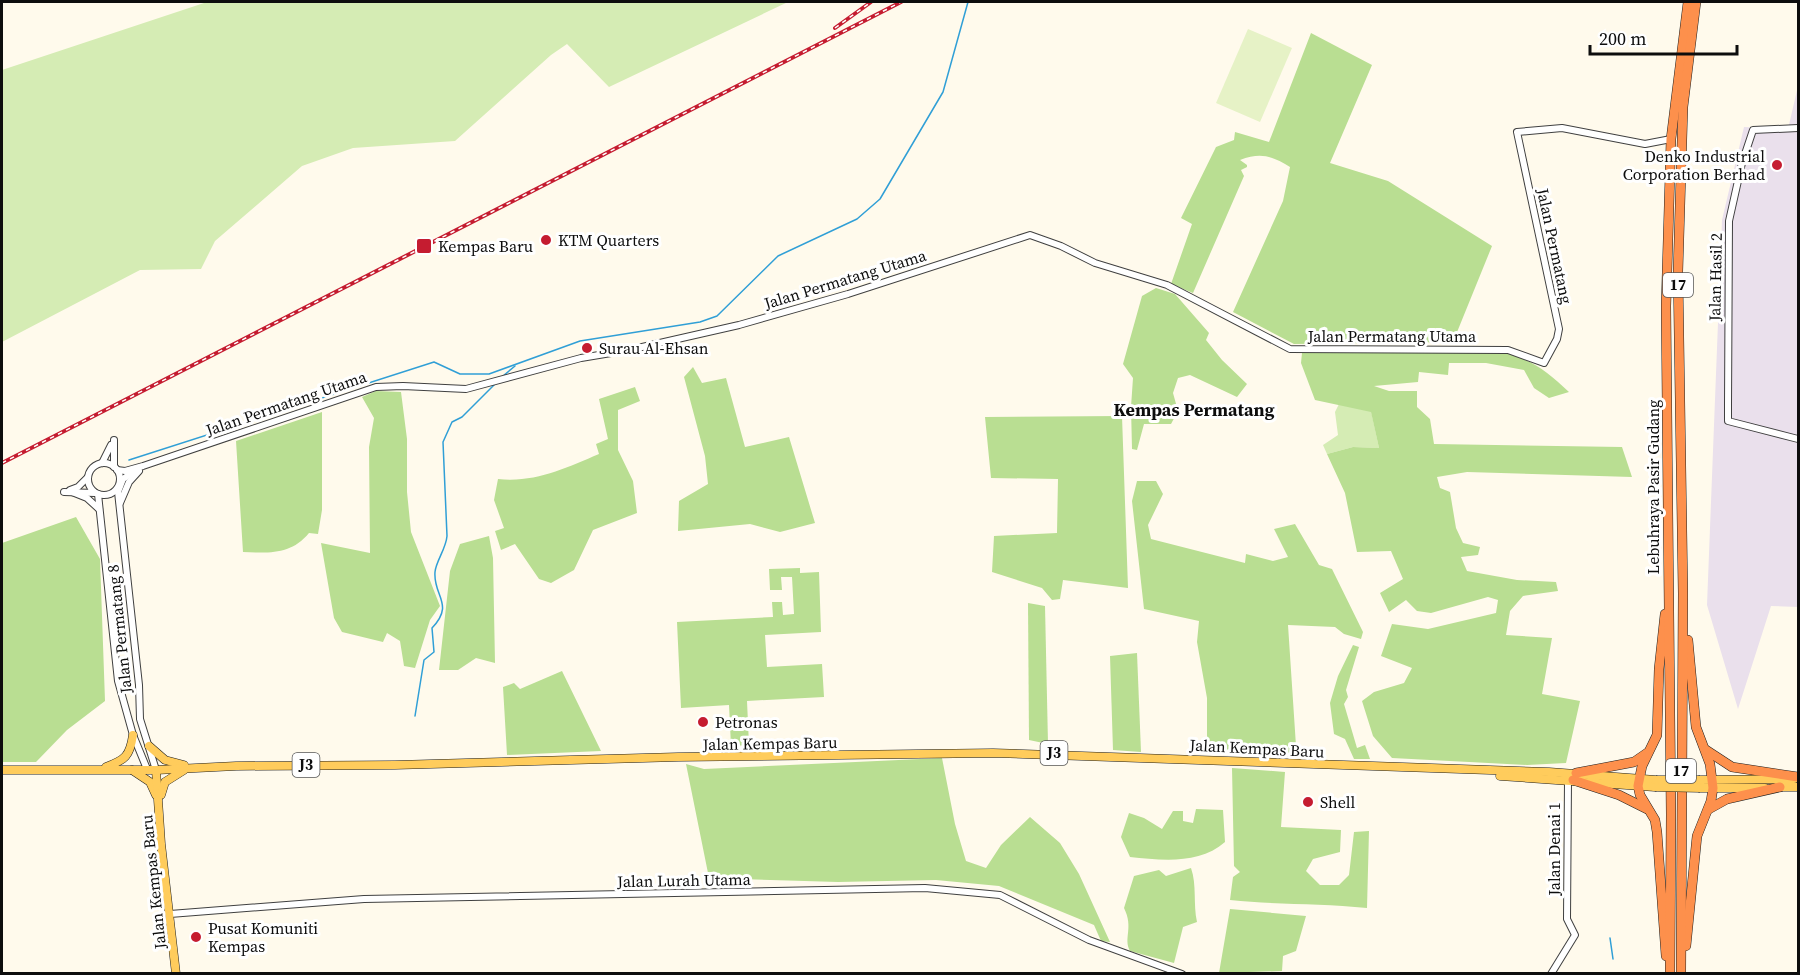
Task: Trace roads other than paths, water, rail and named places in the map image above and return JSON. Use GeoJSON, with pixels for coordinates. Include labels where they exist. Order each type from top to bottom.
{"type":"FeatureCollection","features":[{"type":"Feature","properties":{"kind":"highway","name":"Lebuhraya Pasir Gudang"},"geometry":{"type":"LineString","coordinates":[[1669,974],[1669,573],[1666,306],[1671,139],[1688,2]]}},
{"type":"Feature","properties":{"kind":"highway","name":"Lebuhraya Pasir Gudang"},"geometry":{"type":"LineString","coordinates":[[1682,974],[1683,593],[1678,272],[1683,107],[1696,2]]}},
{"type":"Feature","properties":{"kind":"highway"},"geometry":{"type":"LineString","coordinates":[[1669,573],[1659,669],[1657,735],[1642,766],[1639,783],[1640,795],[1651,813],[1657,832],[1663,933],[1669,974]]}},
{"type":"Feature","properties":{"kind":"highway"},"geometry":{"type":"LineString","coordinates":[[1682,974],[1697,836],[1707,811],[1713,784],[1710,764],[1701,743],[1692,699],[1683,593]]}},
{"type":"Feature","properties":{"kind":"highway"},"geometry":{"type":"LineString","coordinates":[[1701,743],[1715,758],[1732,767],[1798,778]]}},
{"type":"Feature","properties":{"kind":"highway"},"geometry":{"type":"LineString","coordinates":[[1572,778],[1634,762],[1652,747]]}},
{"type":"Feature","properties":{"kind":"highway"},"geometry":{"type":"LineString","coordinates":[[1572,778],[1619,795],[1651,813]]}},
{"type":"Feature","properties":{"kind":"highway"},"geometry":{"type":"LineString","coordinates":[[1707,811],[1727,800],[1780,788]]}},
{"type":"Feature","properties":{"kind":"main road"},"geometry":{"type":"LineString","coordinates":[[99,769],[123,761],[131,751],[133,735]]}},
{"type":"Feature","properties":{"kind":"main road"},"geometry":{"type":"LineString","coordinates":[[149,746],[165,760],[190,767]]}},
{"type":"Feature","properties":{"kind":"main road","name":"Jalan Kempas Baru"},"geometry":{"type":"LineString","coordinates":[[2,770],[152,770],[190,767],[394,765],[678,757],[993,753],[1385,767],[1639,783],[1798,787]]}},
{"type":"Feature","properties":{"kind":"main road"},"geometry":{"type":"LineString","coordinates":[[159,805],[165,782],[175,773],[190,767]]}},
{"type":"Feature","properties":{"kind":"main road"},"geometry":{"type":"LineString","coordinates":[[130,769],[150,782],[159,805]]}},
{"type":"Feature","properties":{"kind":"main road","name":"Jalan Kempas Baru"},"geometry":{"type":"LineString","coordinates":[[152,770],[159,788],[176,974]]}},
{"type":"Feature","properties":{"kind":"main road","name":"Jalan Kempas Baru"},"geometry":{"type":"LineString","coordinates":[[1713,784],[1798,778]]}},
{"type":"Feature","properties":{"kind":"street","name":"Jalan Permatang"},"geometry":{"type":"LineString","coordinates":[[1544,363],[1557,339],[1558,328],[1517,132],[1562,128],[1645,144],[1671,139]]}},
{"type":"Feature","properties":{"kind":"street","name":"Jalan Hasil 2"},"geometry":{"type":"LineString","coordinates":[[1798,128],[1757,129],[1749,136],[1729,221],[1728,421],[1798,439]]}},
{"type":"Feature","properties":{"kind":"street","name":"Jalan Permatang Utama"},"geometry":{"type":"LineString","coordinates":[[115,468],[124,471],[143,466],[376,387],[466,389],[581,357],[629,350],[739,325],[848,294],[1028,236],[1043,239],[1095,263],[1167,285],[1290,349],[1508,350],[1544,363]]}},
{"type":"Feature","properties":{"kind":"street"},"geometry":{"type":"LineString","coordinates":[[114,440],[115,468],[119,483],[111,494],[64,492],[78,487],[93,468],[102,463],[114,440]]}},
{"type":"Feature","properties":{"kind":"street"},"geometry":{"type":"LineString","coordinates":[[102,463],[115,468]]}},
{"type":"Feature","properties":{"kind":"street","name":"Jalan Permatang Utama"},"geometry":{"type":"LineString","coordinates":[[119,483],[143,466]]}},
{"type":"Feature","properties":{"kind":"street"},"geometry":{"type":"LineString","coordinates":[[120,504],[129,482],[143,466]]}},
{"type":"Feature","properties":{"kind":"street"},"geometry":{"type":"LineString","coordinates":[[88,477],[89,486],[97,494],[101,512],[118,681],[133,735],[152,770]]}},
{"type":"Feature","properties":{"kind":"street","name":"Jalan Permatang 8"},"geometry":{"type":"LineString","coordinates":[[119,483],[139,684],[140,719],[149,746],[152,770]]}},
{"type":"Feature","properties":{"kind":"street"},"geometry":{"type":"LineString","coordinates":[[72,492],[87,498],[101,512]]}},
{"type":"Feature","properties":{"kind":"street","name":"Jalan Denai 1"},"geometry":{"type":"LineString","coordinates":[[1551,974],[1575,935],[1567,919],[1572,778]]}},
{"type":"Feature","properties":{"kind":"street","name":"Jalan Lurah Utama"},"geometry":{"type":"LineString","coordinates":[[170,914],[364,899],[925,888],[1000,895],[1089,940],[1182,974]]}},
{"type":"Feature","properties":{"kind":"waterway"},"geometry":{"type":"LineString","coordinates":[[129,460],[434,362],[460,374],[489,374],[580,341],[700,322],[717,316],[778,256],[857,219],[880,199],[943,92],[968,2]]}},
{"type":"Feature","properties":{"kind":"waterway"},"geometry":{"type":"LineString","coordinates":[[503,376],[515,366]]}},
{"type":"Feature","properties":{"kind":"waterway"},"geometry":{"type":"LineString","coordinates":[[415,716],[424,660],[434,652],[432,628],[439,620],[443,606],[435,580],[437,564],[447,536],[443,442],[452,422],[462,417],[495,384]]}},
{"type":"Feature","properties":{"kind":"waterway"},"geometry":{"type":"LineString","coordinates":[[1610,938],[1613,959]]}},
{"type":"Feature","properties":{"kind":"railway"},"geometry":{"type":"LineString","coordinates":[[835,28],[871,2]]}},
{"type":"Feature","properties":{"kind":"railway"},"geometry":{"type":"LineString","coordinates":[[2,463],[901,2]]}},
{"type":"Feature","properties":{"kind":"place","name":"Denko Industrial Corporation Berhad"},"geometry":{"type":"Point","coordinates":[1777,165]}},
{"type":"Feature","properties":{"kind":"place","name":"KTM Quarters"},"geometry":{"type":"Point","coordinates":[546,240]}},
{"type":"Feature","properties":{"kind":"place","name":"Kempas Baru"},"geometry":{"type":"Point","coordinates":[424,246]}},
{"type":"Feature","properties":{"kind":"place","name":"Surau Al-Ehsan"},"geometry":{"type":"Point","coordinates":[587,348]}},
{"type":"Feature","properties":{"kind":"place","name":"Petronas"},"geometry":{"type":"Point","coordinates":[703,722]}},
{"type":"Feature","properties":{"kind":"place","name":"Shell"},"geometry":{"type":"Point","coordinates":[1308,802]}},
{"type":"Feature","properties":{"kind":"place","name":"Pusat Komuniti Kempas"},"geometry":{"type":"Point","coordinates":[196,937]}},
{"type":"Feature","properties":{"kind":"district","name":"Kempas Permatang"},"geometry":{"type":"Point","coordinates":[1194,410]}}]}
